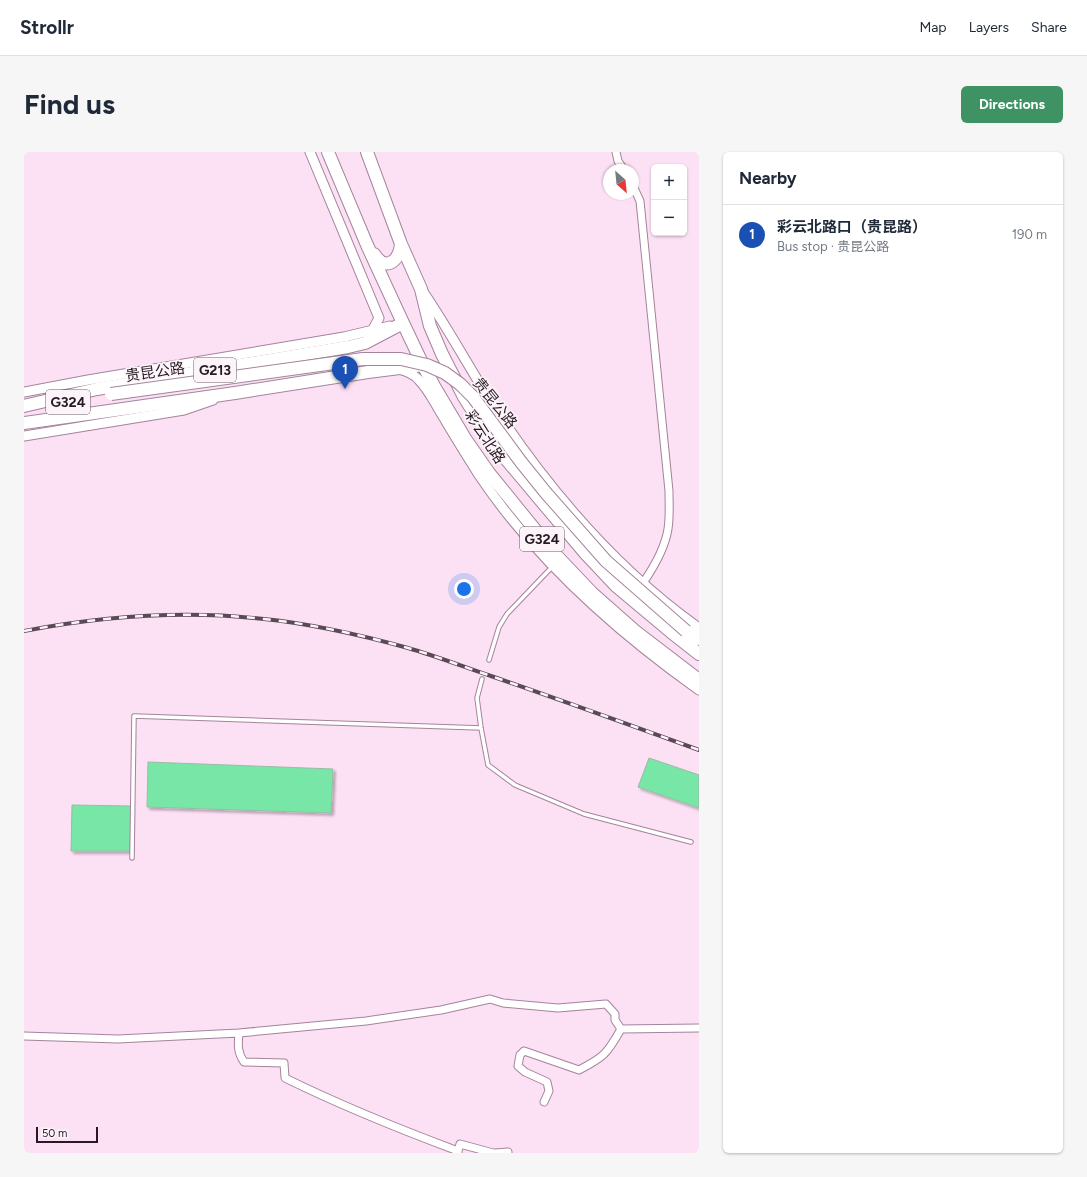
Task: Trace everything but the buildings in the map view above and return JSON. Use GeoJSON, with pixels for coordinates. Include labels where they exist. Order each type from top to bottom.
{"type":"FeatureCollection","features":[{"type":"Feature","properties":{"kind":"highway","name":"彩云北路"},"geometry":{"type":"LineString","coordinates":[[328,152],[367,245],[423,365],[462,433],[489,473],[554,552],[592,593],[635,631],[699,680]]}},
{"type":"Feature","properties":{"kind":"highway","name":"彩云北路"},"geometry":{"type":"LineString","coordinates":[[367,152],[401,244],[421,289],[430,326],[442,354],[464,397],[495,446],[556,520],[616,586],[699,654]]}},
{"type":"Feature","properties":{"kind":"highway"},"geometry":{"type":"LineString","coordinates":[[367,245],[378,261],[385,263],[391,262],[398,257],[401,244]]}},
{"type":"Feature","properties":{"kind":"highway","name":"G213"},"geometry":{"type":"LineString","coordinates":[[24,406],[97,389],[348,347],[365,343],[403,323]]}},
{"type":"Feature","properties":{"kind":"highway"},"geometry":{"type":"LineString","coordinates":[[364,372],[373,364],[376,357],[373,348],[365,343]]}},
{"type":"Feature","properties":{"kind":"highway","name":"贵昆公路"},"geometry":{"type":"LineString","coordinates":[[24,409],[111,394],[363,359],[401,359],[427,365],[445,373],[460,384],[472,397],[521,462],[606,561],[686,631],[699,639]]}},
{"type":"Feature","properties":{"kind":"highway"},"geometry":{"type":"LineString","coordinates":[[423,365],[424,386]]}},
{"type":"Feature","properties":{"kind":"highway","name":"G213"},"geometry":{"type":"LineString","coordinates":[[24,423],[364,372],[423,365]]}},
{"type":"Feature","properties":{"kind":"street"},"geometry":{"type":"LineString","coordinates":[[310,152],[379,318],[372,331]]}},
{"type":"Feature","properties":{"kind":"street"},"geometry":{"type":"LineString","coordinates":[[616,152],[620,164]]}},
{"type":"Feature","properties":{"kind":"street"},"geometry":{"type":"LineString","coordinates":[[639,199],[669,491],[668,529],[661,551],[649,575],[643,583]]}},
{"type":"Feature","properties":{"kind":"street"},"geometry":{"type":"LineString","coordinates":[[421,289],[444,322],[494,406],[544,476],[575,514],[616,558],[643,583],[674,610],[699,628]]}},
{"type":"Feature","properties":{"kind":"street"},"geometry":{"type":"LineString","coordinates":[[24,392],[344,337],[403,323]]}},
{"type":"Feature","properties":{"kind":"street"},"geometry":{"type":"LineString","coordinates":[[395,368],[413,375],[424,386],[460,446],[494,496],[524,534],[554,566],[601,613],[659,662],[699,690]]}},
{"type":"Feature","properties":{"kind":"street"},"geometry":{"type":"LineString","coordinates":[[24,436],[184,410],[236,392]]}},
{"type":"Feature","properties":{"kind":"street"},"geometry":{"type":"LineString","coordinates":[[24,1036],[118,1039],[239,1033],[366,1021],[441,1010],[490,999],[503,1003],[558,1008],[606,1004],[615,1014],[615,1020],[620,1029]]}},
{"type":"Feature","properties":{"kind":"street"},"geometry":{"type":"LineString","coordinates":[[620,1029],[699,1028]]}},
{"type":"Feature","properties":{"kind":"street"},"geometry":{"type":"LineString","coordinates":[[544,1102],[549,1090],[547,1082],[525,1072],[518,1066],[520,1055],[524,1051],[579,1070],[598,1060],[609,1050],[620,1029]]}},
{"type":"Feature","properties":{"kind":"street"},"geometry":{"type":"LineString","coordinates":[[239,1033],[239,1055],[244,1062],[284,1063],[285,1078],[392,1127],[458,1152],[460,1144],[494,1153],[508,1152]]}},
{"type":"Feature","properties":{"kind":"lane"},"geometry":{"type":"LineString","coordinates":[[489,660],[499,627],[506,614],[554,566]]}},
{"type":"Feature","properties":{"kind":"lane"},"geometry":{"type":"LineString","coordinates":[[482,680],[477,698],[488,765],[515,785],[584,814],[691,842]]}},
{"type":"Feature","properties":{"kind":"lane"},"geometry":{"type":"LineString","coordinates":[[132,858],[134,716],[481,728]]}},
{"type":"Feature","properties":{"kind":"railway"},"geometry":{"type":"LineString","coordinates":[[24,631],[114,618],[174,615],[234,616],[282,621],[337,630],[429,654],[699,750]]}},
{"type":"Feature","properties":{"kind":"place","name":"彩云北路口（贵昆路）"},"geometry":{"type":"Point","coordinates":[345,389]}}]}
